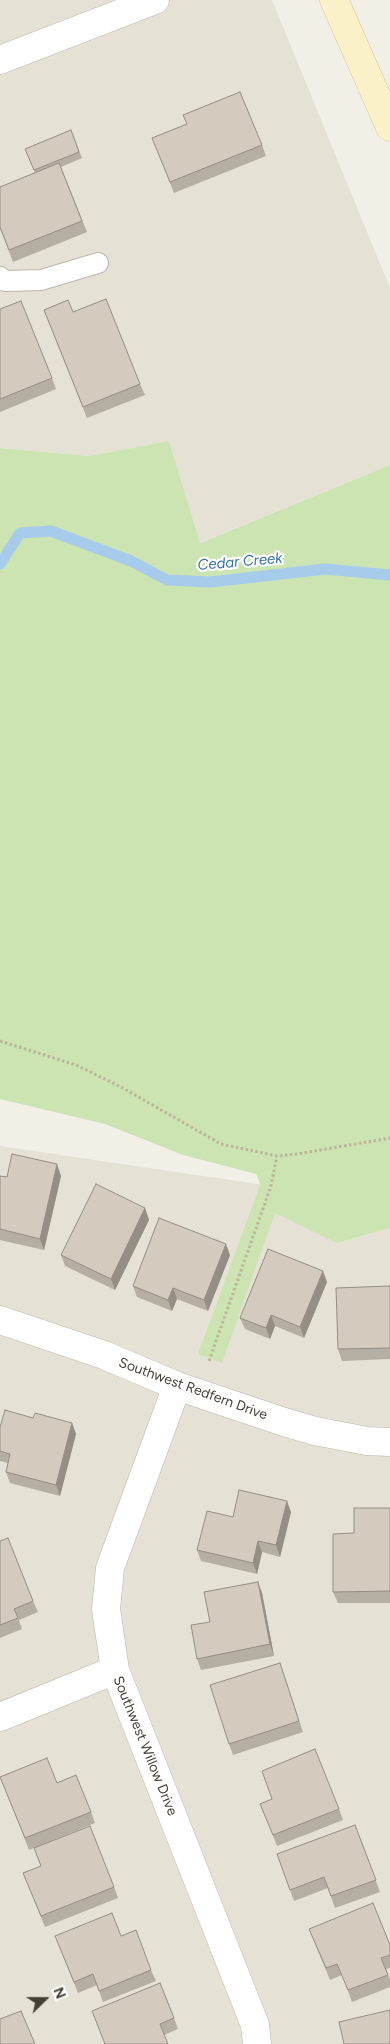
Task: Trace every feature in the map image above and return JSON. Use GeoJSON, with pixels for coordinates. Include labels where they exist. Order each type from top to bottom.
{"type":"FeatureCollection","features":[{"type":"Feature","properties":{"kind":"main road"},"geometry":{"type":"LineString","coordinates":[[334,0],[390,127]]}},
{"type":"Feature","properties":{"kind":"street"},"geometry":{"type":"LineString","coordinates":[[0,60],[155,0]]}},
{"type":"Feature","properties":{"kind":"street","name":"Southwest Redfern Drive"},"geometry":{"type":"LineString","coordinates":[[0,1320],[104,1355],[188,1390],[315,1431],[367,1441],[390,1442]]}},
{"type":"Feature","properties":{"kind":"street","name":"Southwest Willow Drive"},"geometry":{"type":"LineString","coordinates":[[188,1390],[110,1568],[106,1609],[115,1670],[255,2025],[257,2044]]}},
{"type":"Feature","properties":{"kind":"street"},"geometry":{"type":"LineString","coordinates":[[0,1717],[115,1670]]}},
{"type":"Feature","properties":{"kind":"lane"},"geometry":{"type":"LineString","coordinates":[[0,277],[5,281],[41,280],[98,263]]}},
{"type":"Feature","properties":{"kind":"path"},"geometry":{"type":"LineString","coordinates":[[0,1040],[76,1065],[121,1087],[221,1144],[276,1156],[390,1138]]}},
{"type":"Feature","properties":{"kind":"path"},"geometry":{"type":"LineString","coordinates":[[188,1390],[212,1353],[271,1186],[276,1156]]}},
{"type":"Feature","properties":{"kind":"shaded area"},"geometry":{"type":"Polygon","coordinates":[[[0,0],[272,0],[390,288],[390,465],[199,543],[169,441],[89,456],[0,448],[0,0]]]}},
{"type":"Feature","properties":{"kind":"shaded area"},"geometry":{"type":"Polygon","coordinates":[[[0,1146],[271,1186],[337,1243],[390,1228],[390,2044],[0,2044],[0,1146]]]}},
{"type":"Feature","properties":{"kind":"green space"},"geometry":{"type":"Polygon","coordinates":[[[169,441],[200,543],[390,465],[390,1228],[337,1243],[275,1213],[222,1363],[198,1354],[255,1199],[260,1183],[256,1174],[183,1155],[105,1124],[0,1099],[0,448],[89,456],[169,441]]]}},
{"type":"Feature","properties":{"kind":"building"},"geometry":{"type":"Polygon","coordinates":[[[240,92],[262,145],[170,182],[152,138],[187,124],[183,115],[240,92]]]}},
{"type":"Feature","properties":{"kind":"building"},"geometry":{"type":"Polygon","coordinates":[[[71,130],[79,152],[34,170],[25,149],[71,130]]]}},
{"type":"Feature","properties":{"kind":"building"},"geometry":{"type":"Polygon","coordinates":[[[59,163],[82,221],[9,250],[0,227],[0,187],[59,163]]]}},
{"type":"Feature","properties":{"kind":"building"},"geometry":{"type":"Polygon","coordinates":[[[106,299],[140,384],[83,407],[44,310],[68,300],[73,312],[106,299]]]}},
{"type":"Feature","properties":{"kind":"building"},"geometry":{"type":"Polygon","coordinates":[[[21,301],[52,378],[0,399],[0,309],[21,301]]]}},
{"type":"Feature","properties":{"kind":"building"},"geometry":{"type":"Polygon","coordinates":[[[12,1154],[57,1164],[40,1239],[0,1229],[0,1176],[7,1177],[12,1154]]]}},
{"type":"Feature","properties":{"kind":"building"},"geometry":{"type":"Polygon","coordinates":[[[96,1184],[145,1208],[111,1279],[61,1255],[96,1184]]]}},
{"type":"Feature","properties":{"kind":"building"},"geometry":{"type":"Polygon","coordinates":[[[159,1218],[226,1244],[204,1300],[173,1288],[168,1300],[133,1286],[159,1218]]]}},
{"type":"Feature","properties":{"kind":"building"},"geometry":{"type":"Polygon","coordinates":[[[268,1249],[323,1271],[300,1327],[271,1315],[266,1328],[240,1318],[268,1249]]]}},
{"type":"Feature","properties":{"kind":"building"},"geometry":{"type":"Polygon","coordinates":[[[390,1286],[390,1348],[338,1349],[336,1288],[390,1286]]]}},
{"type":"Feature","properties":{"kind":"building"},"geometry":{"type":"Polygon","coordinates":[[[5,1410],[33,1418],[35,1413],[72,1423],[56,1485],[6,1472],[10,1454],[0,1451],[0,1427],[5,1410]]]}},
{"type":"Feature","properties":{"kind":"building"},"geometry":{"type":"Polygon","coordinates":[[[239,1490],[287,1501],[276,1545],[258,1541],[253,1563],[197,1550],[207,1511],[233,1517],[239,1490]]]}},
{"type":"Feature","properties":{"kind":"building"},"geometry":{"type":"Polygon","coordinates":[[[354,1508],[390,1508],[390,1591],[333,1592],[333,1534],[354,1533],[354,1508]]]}},
{"type":"Feature","properties":{"kind":"building"},"geometry":{"type":"Polygon","coordinates":[[[8,1538],[33,1601],[14,1609],[18,1618],[0,1625],[0,1541],[8,1538]]]}},
{"type":"Feature","properties":{"kind":"building"},"geometry":{"type":"Polygon","coordinates":[[[258,1582],[270,1644],[197,1659],[191,1625],[210,1622],[204,1592],[258,1582]]]}},
{"type":"Feature","properties":{"kind":"building"},"geometry":{"type":"Polygon","coordinates":[[[280,1663],[299,1721],[229,1744],[210,1685],[280,1663]]]}},
{"type":"Feature","properties":{"kind":"building"},"geometry":{"type":"Polygon","coordinates":[[[315,1749],[339,1809],[273,1835],[260,1804],[272,1799],[262,1771],[315,1749]]]}},
{"type":"Feature","properties":{"kind":"building"},"geometry":{"type":"Polygon","coordinates":[[[47,1758],[57,1783],[76,1775],[91,1812],[25,1838],[0,1777],[47,1758]]]}},
{"type":"Feature","properties":{"kind":"building"},"geometry":{"type":"Polygon","coordinates":[[[355,1825],[376,1880],[331,1896],[324,1877],[290,1890],[277,1854],[355,1825]]]}},
{"type":"Feature","properties":{"kind":"building"},"geometry":{"type":"Polygon","coordinates":[[[90,1826],[114,1887],[41,1916],[23,1873],[41,1866],[34,1848],[90,1826]]]}},
{"type":"Feature","properties":{"kind":"building"},"geometry":{"type":"Polygon","coordinates":[[[373,1903],[390,1945],[390,1955],[381,1958],[388,1975],[348,1990],[337,1964],[326,1968],[309,1929],[373,1903]]]}},
{"type":"Feature","properties":{"kind":"building"},"geometry":{"type":"Polygon","coordinates":[[[112,1913],[121,1936],[136,1930],[151,1970],[99,1991],[93,1974],[74,1982],[55,1936],[112,1913]]]}},
{"type":"Feature","properties":{"kind":"building"},"geometry":{"type":"Polygon","coordinates":[[[160,1983],[174,2018],[160,2024],[168,2044],[105,2044],[92,2011],[160,1983]]]}},
{"type":"Feature","properties":{"kind":"building"},"geometry":{"type":"Polygon","coordinates":[[[390,2010],[390,2044],[344,2044],[339,2022],[390,2010]]]}},
{"type":"Feature","properties":{"kind":"building"},"geometry":{"type":"Polygon","coordinates":[[[21,2011],[35,2044],[0,2044],[0,2019],[21,2011]]]}},
{"type":"Feature","properties":{"kind":"waterway","name":"Cedar Creek"},"geometry":{"type":"LineString","coordinates":[[0,564],[20,533],[51,531],[131,561],[167,580],[211,582],[325,569],[390,575]]}}]}
